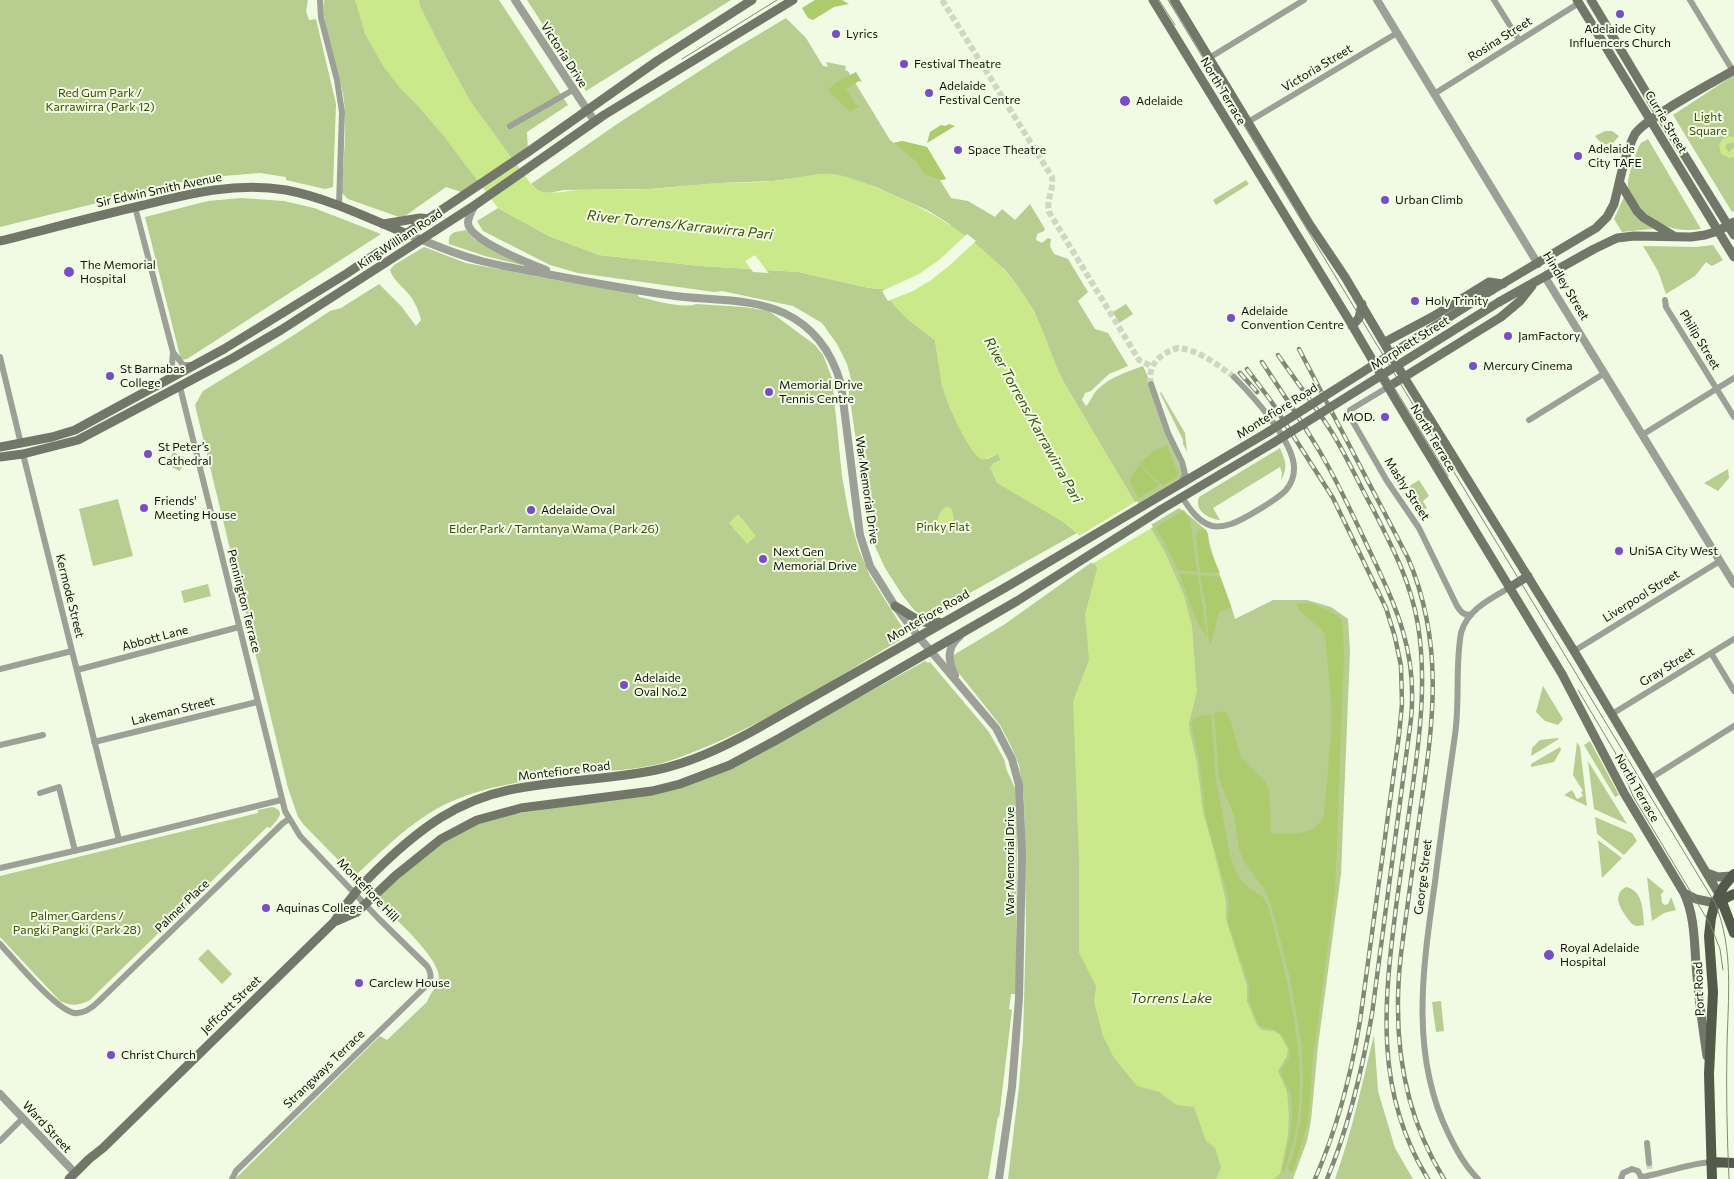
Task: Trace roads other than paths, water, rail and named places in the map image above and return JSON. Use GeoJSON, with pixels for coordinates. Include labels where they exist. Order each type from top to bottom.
{"type":"FeatureCollection","features":[{"type":"Feature","properties":{"kind":"main road","name":"King William Road"},"geometry":{"type":"LineString","coordinates":[[0,447],[52,437],[75,430],[194,365],[305,300],[430,219],[657,61],[752,0]]}},
{"type":"Feature","properties":{"kind":"main road","name":"King William Road"},"geometry":{"type":"LineString","coordinates":[[0,457],[24,454],[78,440],[180,387],[281,330],[475,205],[595,122],[793,0]]}},
{"type":"Feature","properties":{"kind":"main road","name":"North Terrace"},"geometry":{"type":"LineString","coordinates":[[1153,0],[1562,674],[1621,788],[1684,892],[1690,910]]}},
{"type":"Feature","properties":{"kind":"main road","name":"North Terrace"},"geometry":{"type":"LineString","coordinates":[[1174,0],[1310,225],[1342,271],[1404,377],[1651,778],[1707,873],[1719,899]]}},
{"type":"Feature","properties":{"kind":"main road","name":"Currie Street"},"geometry":{"type":"LineString","coordinates":[[1578,1],[1734,257]]}},
{"type":"Feature","properties":{"kind":"main road","name":"Currie Street"},"geometry":{"type":"LineString","coordinates":[[1593,1],[1659,114],[1731,223],[1734,235]]}},
{"type":"Feature","properties":{"kind":"main road"},"geometry":{"type":"LineString","coordinates":[[1384,342],[1432,317],[1489,282],[1503,284],[1589,233],[1602,223],[1611,211],[1634,138],[1643,125],[1733,70]]}},
{"type":"Feature","properties":{"kind":"main road"},"geometry":{"type":"LineString","coordinates":[[1233,132],[1248,122]]}},
{"type":"Feature","properties":{"kind":"main road"},"geometry":{"type":"LineString","coordinates":[[1620,183],[1637,211],[1644,218],[1674,236],[1691,237],[1718,231],[1731,223]]}},
{"type":"Feature","properties":{"kind":"main road","name":"Sir Edwin Smith Avenue"},"geometry":{"type":"LineString","coordinates":[[0,241],[135,206],[207,190],[238,187],[287,190],[339,205],[407,234]]}},
{"type":"Feature","properties":{"kind":"main road"},"geometry":{"type":"LineString","coordinates":[[383,224],[420,218],[430,219]]}},
{"type":"Feature","properties":{"kind":"main road","name":"Morphett Street"},"geometry":{"type":"LineString","coordinates":[[1273,443],[1499,302],[1594,249],[1617,238],[1674,236]]}},
{"type":"Feature","properties":{"kind":"main road","name":"Hindley Street"},"geometry":{"type":"LineString","coordinates":[[1538,264],[1545,277]]}},
{"type":"Feature","properties":{"kind":"main road"},"geometry":{"type":"LineString","coordinates":[[1388,387],[1501,317],[1520,301],[1534,283]]}},
{"type":"Feature","properties":{"kind":"main road","name":"Montefiore Road"},"geometry":{"type":"LineString","coordinates":[[354,893],[412,837],[442,815],[472,801],[510,790],[656,770],[708,753],[751,732],[1008,586],[1268,432],[1503,284]]}},
{"type":"Feature","properties":{"kind":"main road"},"geometry":{"type":"LineString","coordinates":[[1352,326],[1358,320],[1362,304]]}},
{"type":"Feature","properties":{"kind":"main road"},"geometry":{"type":"LineString","coordinates":[[180,387],[182,377],[194,365]]}},
{"type":"Feature","properties":{"kind":"main road","name":"Montefiore Road"},"geometry":{"type":"LineString","coordinates":[[365,904],[425,851],[465,825],[501,812],[652,790],[680,784],[730,765],[931,652],[1017,601],[1162,509],[1273,443]]}},
{"type":"Feature","properties":{"kind":"main road"},"geometry":{"type":"LineString","coordinates":[[1509,588],[1528,576]]}},
{"type":"Feature","properties":{"kind":"main road"},"geometry":{"type":"LineString","coordinates":[[895,606],[916,620],[928,624],[950,618]]}},
{"type":"Feature","properties":{"kind":"main road"},"geometry":{"type":"LineString","coordinates":[[586,780],[588,799]]}},
{"type":"Feature","properties":{"kind":"main road"},"geometry":{"type":"LineString","coordinates":[[1707,873],[1718,877],[1733,875]]}},
{"type":"Feature","properties":{"kind":"main road"},"geometry":{"type":"LineString","coordinates":[[1719,899],[1733,875]]}},
{"type":"Feature","properties":{"kind":"main road"},"geometry":{"type":"LineString","coordinates":[[1684,892],[1696,899],[1719,899]]}},
{"type":"Feature","properties":{"kind":"main road","name":"Jeffcott Street"},"geometry":{"type":"LineString","coordinates":[[76,1178],[103,1148],[334,922],[354,893]]}},
{"type":"Feature","properties":{"kind":"main road"},"geometry":{"type":"LineString","coordinates":[[1690,910],[1734,894]]}},
{"type":"Feature","properties":{"kind":"main road"},"geometry":{"type":"LineString","coordinates":[[1719,899],[1734,933]]}},
{"type":"Feature","properties":{"kind":"main road","name":"Port Road"},"geometry":{"type":"LineString","coordinates":[[1712,1179],[1709,1074],[1713,998],[1709,936],[1711,918],[1719,899]]}},
{"type":"Feature","properties":{"kind":"main road","name":"Jeffcott Street"},"geometry":{"type":"LineString","coordinates":[[334,922],[356,912],[365,904]]}},
{"type":"Feature","properties":{"kind":"main road","name":"Port Road"},"geometry":{"type":"LineString","coordinates":[[1690,910],[1699,1004],[1709,1074]]}},
{"type":"Feature","properties":{"kind":"main road"},"geometry":{"type":"LineString","coordinates":[[1711,1162],[1734,1163]]}},
{"type":"Feature","properties":{"kind":"street"},"geometry":{"type":"LineString","coordinates":[[320,0],[321,18],[337,80],[342,112],[339,205]]}},
{"type":"Feature","properties":{"kind":"street","name":"Victoria Drive"},"geometry":{"type":"LineString","coordinates":[[514,0],[595,122]]}},
{"type":"Feature","properties":{"kind":"street"},"geometry":{"type":"LineString","coordinates":[[1209,58],[1304,0]]}},
{"type":"Feature","properties":{"kind":"street"},"geometry":{"type":"LineString","coordinates":[[1494,0],[1519,40]]}},
{"type":"Feature","properties":{"kind":"street"},"geometry":{"type":"LineString","coordinates":[[1690,0],[1733,70]]}},
{"type":"Feature","properties":{"kind":"street","name":"Hindley Street"},"geometry":{"type":"LineString","coordinates":[[1379,1],[1538,264]]}},
{"type":"Feature","properties":{"kind":"street","name":"Rosina Street"},"geometry":{"type":"LineString","coordinates":[[1434,94],[1578,1]]}},
{"type":"Feature","properties":{"kind":"street","name":"Victoria Street"},"geometry":{"type":"LineString","coordinates":[[1248,122],[1397,33]]}},
{"type":"Feature","properties":{"kind":"street"},"geometry":{"type":"LineString","coordinates":[[510,126],[573,90]]}},
{"type":"Feature","properties":{"kind":"street"},"geometry":{"type":"LineString","coordinates":[[475,205],[468,222],[473,233],[502,250],[561,276]]}},
{"type":"Feature","properties":{"kind":"street"},"geometry":{"type":"LineString","coordinates":[[135,206],[172,352],[171,378]]}},
{"type":"Feature","properties":{"kind":"street","name":"War Memorial Drive"},"geometry":{"type":"LineString","coordinates":[[407,234],[481,261],[667,295],[757,304],[785,313],[799,322],[816,336],[831,358],[841,384],[860,535],[870,566],[895,606],[918,636],[1002,738],[1015,768],[1021,796],[1021,928],[1016,1042],[1012,1087],[999,1179]]}},
{"type":"Feature","properties":{"kind":"street","name":"Hindley Street"},"geometry":{"type":"LineString","coordinates":[[1545,277],[1734,584]]}},
{"type":"Feature","properties":{"kind":"street","name":"Philip Street"},"geometry":{"type":"LineString","coordinates":[[1664,300],[1666,307],[1734,417]]}},
{"type":"Feature","properties":{"kind":"street"},"geometry":{"type":"LineString","coordinates":[[172,352],[184,366],[194,365]]}},
{"type":"Feature","properties":{"kind":"street","name":"Kermode Street"},"geometry":{"type":"LineString","coordinates":[[0,357],[119,840]]}},
{"type":"Feature","properties":{"kind":"street"},"geometry":{"type":"LineString","coordinates":[[1529,420],[1604,373]]}},
{"type":"Feature","properties":{"kind":"street"},"geometry":{"type":"LineString","coordinates":[[1182,497],[1191,512],[1206,523],[1212,526],[1226,526],[1238,522],[1279,496],[1292,480],[1294,462],[1289,449],[1271,419],[1234,377]]}},
{"type":"Feature","properties":{"kind":"street"},"geometry":{"type":"LineString","coordinates":[[1642,435],[1734,378]]}},
{"type":"Feature","properties":{"kind":"street"},"geometry":{"type":"LineString","coordinates":[[1151,384],[1168,433],[1182,462],[1185,474],[1180,483]]}},
{"type":"Feature","properties":{"kind":"street","name":"Pennington Terrace"},"geometry":{"type":"LineString","coordinates":[[180,387],[281,800],[289,820]]}},
{"type":"Feature","properties":{"kind":"street","name":"Mashy Street"},"geometry":{"type":"LineString","coordinates":[[1388,387],[1350,410],[1349,414],[1387,481],[1419,528],[1457,606],[1461,612],[1471,615]]}},
{"type":"Feature","properties":{"kind":"street"},"geometry":{"type":"LineString","coordinates":[[1182,462],[1192,470],[1203,470]]}},
{"type":"Feature","properties":{"kind":"street","name":"Liverpool Street"},"geometry":{"type":"LineString","coordinates":[[1574,651],[1720,561]]}},
{"type":"Feature","properties":{"kind":"street","name":"George Street"},"geometry":{"type":"LineString","coordinates":[[1478,1179],[1460,1157],[1439,1116],[1426,1064],[1422,1038],[1422,1016],[1431,908],[1456,726],[1460,640],[1463,627],[1471,615],[1482,604],[1509,588]]}},
{"type":"Feature","properties":{"kind":"street","name":"Abbott Lane"},"geometry":{"type":"LineString","coordinates":[[77,670],[239,628]]}},
{"type":"Feature","properties":{"kind":"street"},"geometry":{"type":"LineString","coordinates":[[959,684],[951,665],[949,652],[954,642],[966,631]]}},
{"type":"Feature","properties":{"kind":"street","name":"Gray Street"},"geometry":{"type":"LineString","coordinates":[[1612,714],[1734,639]]}},
{"type":"Feature","properties":{"kind":"street"},"geometry":{"type":"LineString","coordinates":[[0,669],[72,651]]}},
{"type":"Feature","properties":{"kind":"street"},"geometry":{"type":"LineString","coordinates":[[1711,654],[1734,692]]}},
{"type":"Feature","properties":{"kind":"street","name":"Lakeman Street"},"geometry":{"type":"LineString","coordinates":[[94,742],[257,702]]}},
{"type":"Feature","properties":{"kind":"street"},"geometry":{"type":"LineString","coordinates":[[1651,778],[1734,726]]}},
{"type":"Feature","properties":{"kind":"street"},"geometry":{"type":"LineString","coordinates":[[0,745],[43,735]]}},
{"type":"Feature","properties":{"kind":"street"},"geometry":{"type":"LineString","coordinates":[[40,793],[59,787],[75,851]]}},
{"type":"Feature","properties":{"kind":"street"},"geometry":{"type":"LineString","coordinates":[[0,868],[281,800]]}},
{"type":"Feature","properties":{"kind":"street","name":"Montefiore Hill"},"geometry":{"type":"LineString","coordinates":[[289,820],[300,836],[427,966],[431,975]]}},
{"type":"Feature","properties":{"kind":"street","name":"Palmer Place"},"geometry":{"type":"LineString","coordinates":[[0,944],[58,1005],[73,1012],[85,1011],[98,1002],[283,823],[289,820]]}},
{"type":"Feature","properties":{"kind":"street","name":"Strangways Terrace"},"geometry":{"type":"LineString","coordinates":[[232,1179],[236,1172],[430,982],[431,975]]}},
{"type":"Feature","properties":{"kind":"street","name":"Ward Street"},"geometry":{"type":"LineString","coordinates":[[0,1094],[76,1178]]}},
{"type":"Feature","properties":{"kind":"street"},"geometry":{"type":"LineString","coordinates":[[0,1141],[23,1118]]}},
{"type":"Feature","properties":{"kind":"street"},"geometry":{"type":"LineString","coordinates":[[1647,1143],[1649,1163]]}},
{"type":"Feature","properties":{"kind":"street"},"geometry":{"type":"LineString","coordinates":[[1621,1179],[1623,1173],[1632,1169],[1638,1171],[1642,1178],[1688,1165],[1711,1162]]}},
{"type":"Feature","properties":{"kind":"water","name":"Torrens Lake"},"geometry":{"type":"Polygon","coordinates":[[[355,0],[419,0],[420,6],[446,57],[471,102],[536,189],[554,193],[581,190],[640,189],[767,182],[818,174],[840,175],[887,192],[946,222],[982,249],[1013,280],[1026,298],[1042,328],[1063,381],[1165,552],[1184,595],[1192,626],[1197,692],[1189,723],[1190,732],[1197,763],[1203,812],[1226,901],[1226,919],[1247,986],[1247,1001],[1257,1025],[1262,1030],[1274,1031],[1280,1035],[1288,1049],[1287,1056],[1278,1071],[1287,1092],[1288,1135],[1280,1174],[1274,1179],[1216,1179],[1221,1167],[1215,1148],[1206,1141],[1194,1107],[1176,1105],[1159,1092],[1137,1086],[1114,1058],[1103,1036],[1094,1002],[1096,986],[1079,953],[1079,861],[1073,701],[1089,660],[1085,614],[1097,569],[1089,550],[1077,533],[1068,525],[997,483],[990,468],[1001,460],[998,454],[982,460],[970,447],[957,424],[943,390],[935,340],[900,312],[883,289],[869,288],[799,272],[701,266],[599,255],[549,236],[498,208],[442,134],[399,87],[383,66],[365,34],[355,0]]]}},
{"type":"Feature","properties":{"kind":"water"},"geometry":{"type":"Polygon","coordinates":[[[1730,136],[1734,137],[1734,142],[1727,144],[1725,148],[1729,152],[1734,147],[1734,157],[1729,158],[1721,154],[1719,146],[1722,139],[1730,136]]]}},
{"type":"Feature","properties":{"kind":"water"},"geometry":{"type":"Polygon","coordinates":[[[947,506],[952,509],[954,519],[950,528],[943,531],[940,528],[938,517],[947,506]]]}},
{"type":"Feature","properties":{"kind":"water"},"geometry":{"type":"Polygon","coordinates":[[[738,514],[756,536],[747,544],[729,523],[738,514]]]}},
{"type":"Feature","properties":{"kind":"tunnel"},"geometry":{"type":"LineString","coordinates":[[942,0],[1052,177],[1048,203],[1049,212],[1139,360],[1151,366]]}},
{"type":"Feature","properties":{"kind":"tunnel"},"geometry":{"type":"LineString","coordinates":[[1151,384],[1150,377],[1153,365],[1161,356],[1178,348],[1201,355],[1234,377]]}},
{"type":"Feature","properties":{"kind":"tunnel"},"geometry":{"type":"LineString","coordinates":[[1649,1163],[1651,1179]]}},
{"type":"Feature","properties":{"kind":"tram line"},"geometry":{"type":"LineString","coordinates":[[682,59],[777,0]]}},
{"type":"Feature","properties":{"kind":"tram line"},"geometry":{"type":"LineString","coordinates":[[1159,0],[1175,25]]}},
{"type":"Feature","properties":{"kind":"tram line"},"geometry":{"type":"LineString","coordinates":[[1168,0],[1715,903],[1725,938],[1729,973],[1727,1046],[1729,1179]]}},
{"type":"Feature","properties":{"kind":"tram line"},"geometry":{"type":"LineString","coordinates":[[1386,374],[1448,476]]}},
{"type":"Feature","properties":{"kind":"tram line"},"geometry":{"type":"LineString","coordinates":[[1578,690],[1615,752],[1633,796],[1710,924],[1720,949],[1723,970]]}},
{"type":"Feature","properties":{"kind":"railway"},"geometry":{"type":"LineString","coordinates":[[1299,349],[1408,558],[1420,590],[1427,622],[1433,685],[1432,716],[1401,954],[1398,1013],[1399,1042],[1409,1098],[1429,1153],[1444,1179]]}},
{"type":"Feature","properties":{"kind":"railway"},"geometry":{"type":"LineString","coordinates":[[1278,355],[1313,404],[1344,453],[1394,552],[1411,595],[1418,625],[1422,663],[1420,720],[1417,758],[1388,978],[1387,1046],[1391,1080],[1399,1113],[1411,1146],[1428,1179]]}},
{"type":"Feature","properties":{"kind":"railway"},"geometry":{"type":"LineString","coordinates":[[1262,362],[1317,447],[1350,510],[1394,606],[1402,627],[1411,670],[1411,719],[1372,1014],[1354,1098],[1342,1139],[1327,1179]]}},
{"type":"Feature","properties":{"kind":"railway"},"geometry":{"type":"LineString","coordinates":[[1247,369],[1271,401],[1333,498],[1386,608],[1401,666],[1402,704],[1399,735],[1360,1021],[1342,1102],[1330,1141],[1315,1179]]}},
{"type":"Feature","properties":{"kind":"railway"},"geometry":{"type":"LineString","coordinates":[[1240,373],[1257,392]]}},
{"type":"Feature","properties":{"kind":"place","name":"Adelaide City Influencers Church"},"geometry":{"type":"Point","coordinates":[1620,14]}},
{"type":"Feature","properties":{"kind":"place","name":"Lyrics"},"geometry":{"type":"Point","coordinates":[836,34]}},
{"type":"Feature","properties":{"kind":"place","name":"Festival Theatre"},"geometry":{"type":"Point","coordinates":[904,64]}},
{"type":"Feature","properties":{"kind":"place","name":"Adelaide Festival Centre"},"geometry":{"type":"Point","coordinates":[929,93]}},
{"type":"Feature","properties":{"kind":"place","name":"Adelaide"},"geometry":{"type":"Point","coordinates":[1125,101]}},
{"type":"Feature","properties":{"kind":"place","name":"Space Theatre"},"geometry":{"type":"Point","coordinates":[958,150]}},
{"type":"Feature","properties":{"kind":"place","name":"Adelaide City TAFE"},"geometry":{"type":"Point","coordinates":[1578,156]}},
{"type":"Feature","properties":{"kind":"place","name":"Urban Climb"},"geometry":{"type":"Point","coordinates":[1385,200]}},
{"type":"Feature","properties":{"kind":"place","name":"The Memorial Hospital"},"geometry":{"type":"Point","coordinates":[69,272]}},
{"type":"Feature","properties":{"kind":"place","name":"Holy Trinity"},"geometry":{"type":"Point","coordinates":[1415,301]}},
{"type":"Feature","properties":{"kind":"place","name":"Adelaide Convention Centre"},"geometry":{"type":"Point","coordinates":[1231,318]}},
{"type":"Feature","properties":{"kind":"place","name":"JamFactory"},"geometry":{"type":"Point","coordinates":[1508,336]}},
{"type":"Feature","properties":{"kind":"place","name":"Mercury Cinema"},"geometry":{"type":"Point","coordinates":[1473,366]}},
{"type":"Feature","properties":{"kind":"place","name":"St Barnabas College"},"geometry":{"type":"Point","coordinates":[110,376]}},
{"type":"Feature","properties":{"kind":"place","name":"Memorial Drive Tennis Centre"},"geometry":{"type":"Point","coordinates":[769,392]}},
{"type":"Feature","properties":{"kind":"place","name":"MOD."},"geometry":{"type":"Point","coordinates":[1385,417]}},
{"type":"Feature","properties":{"kind":"place","name":"St Peter’s Cathedral"},"geometry":{"type":"Point","coordinates":[148,454]}},
{"type":"Feature","properties":{"kind":"place","name":"Friends' Meeting House"},"geometry":{"type":"Point","coordinates":[144,508]}},
{"type":"Feature","properties":{"kind":"place","name":"Adelaide Oval"},"geometry":{"type":"Point","coordinates":[531,510]}},
{"type":"Feature","properties":{"kind":"place","name":"UniSA City West"},"geometry":{"type":"Point","coordinates":[1619,551]}},
{"type":"Feature","properties":{"kind":"place","name":"Next Gen Memorial Drive"},"geometry":{"type":"Point","coordinates":[763,559]}},
{"type":"Feature","properties":{"kind":"place","name":"Adelaide Oval No.2"},"geometry":{"type":"Point","coordinates":[624,685]}},
{"type":"Feature","properties":{"kind":"place","name":"Aquinas College"},"geometry":{"type":"Point","coordinates":[266,908]}},
{"type":"Feature","properties":{"kind":"place","name":"Royal Adelaide Hospital"},"geometry":{"type":"Point","coordinates":[1549,955]}},
{"type":"Feature","properties":{"kind":"place","name":"Carclew House"},"geometry":{"type":"Point","coordinates":[359,983]}},
{"type":"Feature","properties":{"kind":"place","name":"Christ Church"},"geometry":{"type":"Point","coordinates":[111,1055]}},
{"type":"Feature","properties":{"kind":"park label","name":"Red Gum Park / Karrawirra (Park 12)"},"geometry":{"type":"Point","coordinates":[100,100]}},
{"type":"Feature","properties":{"kind":"park label","name":"Light Square"},"geometry":{"type":"Point","coordinates":[1708,124]}},
{"type":"Feature","properties":{"kind":"park label","name":"Pinky Flat"},"geometry":{"type":"Point","coordinates":[943,527]}},
{"type":"Feature","properties":{"kind":"park label","name":"Elder Park / Tarntanya Wama (Park 26)"},"geometry":{"type":"Point","coordinates":[554,529]}},
{"type":"Feature","properties":{"kind":"park label","name":"Palmer Gardens / Pangki Pangki (Park 28)"},"geometry":{"type":"Point","coordinates":[77,923]}},
{"type":"Feature","properties":{"kind":"water label","name":"River Torrens/Karrawirra Pari"},"geometry":{"type":"Point","coordinates":[680,225]}},
{"type":"Feature","properties":{"kind":"water label","name":"River Torrens/Karrawirra Pari"},"geometry":{"type":"Point","coordinates":[1033,420]}}]}
